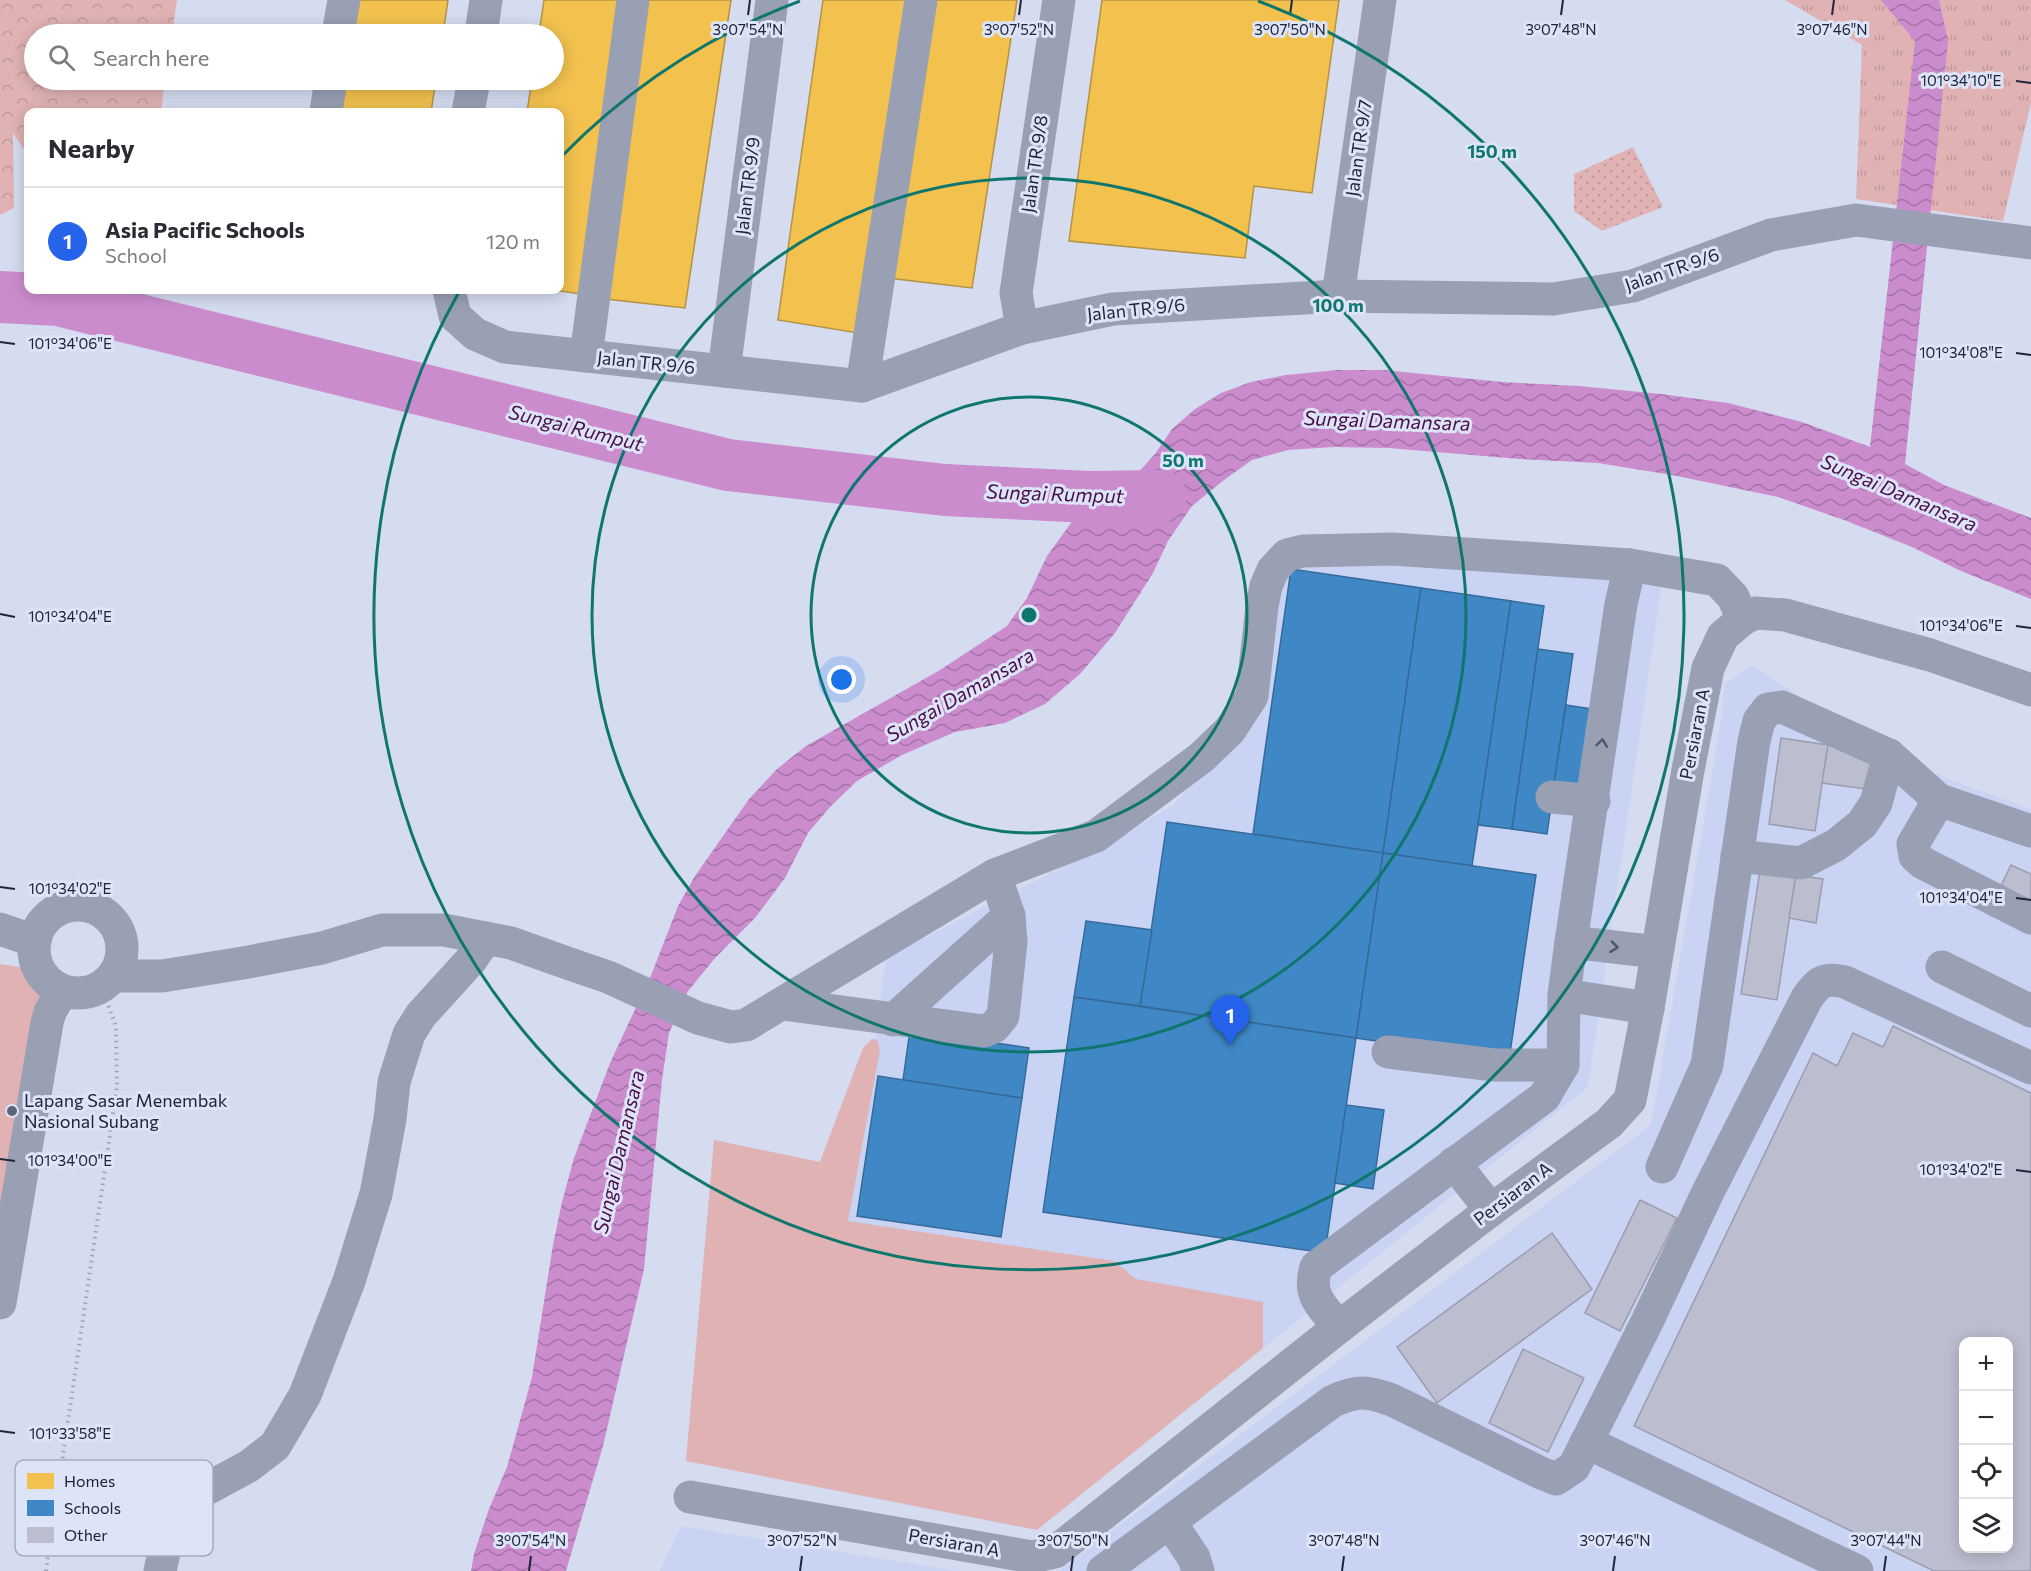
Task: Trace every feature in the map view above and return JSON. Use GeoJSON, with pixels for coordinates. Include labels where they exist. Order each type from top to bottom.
{"type":"FeatureCollection","features":[{"type":"Feature","properties":{"kind":"street"},"geometry":{"type":"LineString","coordinates":[[340,24],[344,0]]}},
{"type":"Feature","properties":{"kind":"street"},"geometry":{"type":"LineString","coordinates":[[482,24],[486,0]]}},
{"type":"Feature","properties":{"kind":"street"},"geometry":{"type":"LineString","coordinates":[[586,356],[633,0]]}},
{"type":"Feature","properties":{"kind":"street","name":"Jalan TR 9/9"},"geometry":{"type":"LineString","coordinates":[[724,371],[772,0]]}},
{"type":"Feature","properties":{"kind":"street"},"geometry":{"type":"LineString","coordinates":[[862,387],[921,0]]}},
{"type":"Feature","properties":{"kind":"street","name":"Jalan TR 9/8"},"geometry":{"type":"LineString","coordinates":[[1022,328],[1016,293],[1059,0]]}},
{"type":"Feature","properties":{"kind":"street","name":"Jalan TR 9/7"},"geometry":{"type":"LineString","coordinates":[[1338,296],[1380,0]]}},
{"type":"Feature","properties":{"kind":"street"},"geometry":{"type":"LineString","coordinates":[[327,108],[329,90]]}},
{"type":"Feature","properties":{"kind":"street"},"geometry":{"type":"LineString","coordinates":[[469,108],[472,90]]}},
{"type":"Feature","properties":{"kind":"street","name":"Jalan TR 9/6"},"geometry":{"type":"LineString","coordinates":[[450,294],[455,316],[475,334],[505,347],[862,387],[1022,328],[1113,309],[1338,296],[1552,299],[1633,286],[1771,235],[1856,220],[2031,243]]}},
{"type":"Feature","properties":{"kind":"street"},"geometry":{"type":"LineString","coordinates":[[108,981],[121,958],[122,943],[117,928],[107,916],[94,908],[79,905],[64,908],[51,915],[41,926],[35,941],[35,956],[40,971],[49,982],[62,991],[77,993],[92,991],[108,981],[162,976],[322,948],[382,930],[444,930],[511,943],[608,977],[698,1018],[731,1027],[746,1025],[995,875],[1096,836],[1202,757],[1230,730],[1252,696],[1262,606],[1266,586],[1273,570],[1287,555],[1303,552],[1392,549],[1630,565],[1717,580],[1733,597],[1743,619],[1755,614],[1785,615],[1930,655],[2031,690]]}},
{"type":"Feature","properties":{"kind":"street"},"geometry":{"type":"LineString","coordinates":[[1339,1328],[1314,1295],[1312,1280],[1316,1267],[1544,1096],[1563,1065],[1564,995],[1571,942],[1594,801],[1621,604],[1630,565]]}},
{"type":"Feature","properties":{"kind":"street","name":"Persiaran A"},"geometry":{"type":"LineString","coordinates":[[690,1497],[1032,1557],[1055,1552],[1491,1210],[1609,1123],[1630,1100],[1708,668],[1723,636],[1743,619]]}},
{"type":"Feature","properties":{"kind":"street"},"geometry":{"type":"LineString","coordinates":[[1662,1167],[1707,1065],[1754,741],[1759,722],[1768,709],[1782,707],[1889,755],[1940,800],[2031,831]]}},
{"type":"Feature","properties":{"kind":"street"},"geometry":{"type":"LineString","coordinates":[[1737,856],[1801,862],[1836,845],[1862,824],[1876,803],[1889,755]]}},
{"type":"Feature","properties":{"kind":"street"},"geometry":{"type":"LineString","coordinates":[[1552,797],[1594,801]]}},
{"type":"Feature","properties":{"kind":"street"},"geometry":{"type":"LineString","coordinates":[[1940,800],[1913,844],[1916,856],[1923,862],[2031,918]]}},
{"type":"Feature","properties":{"kind":"street"},"geometry":{"type":"LineString","coordinates":[[783,1004],[984,1030],[994,1027],[1003,1016],[1011,942],[1009,916],[995,875]]}},
{"type":"Feature","properties":{"kind":"street"},"geometry":{"type":"LineString","coordinates":[[893,1020],[1009,916]]}},
{"type":"Feature","properties":{"kind":"street"},"geometry":{"type":"LineString","coordinates":[[0,928],[35,941]]}},
{"type":"Feature","properties":{"kind":"street"},"geometry":{"type":"LineString","coordinates":[[213,1485],[249,1466],[275,1446],[305,1395],[349,1281],[376,1194],[390,1119],[394,1082],[409,1034],[422,1015],[471,960],[486,938]]}},
{"type":"Feature","properties":{"kind":"street"},"geometry":{"type":"LineString","coordinates":[[1571,942],[1657,952]]}},
{"type":"Feature","properties":{"kind":"street"},"geometry":{"type":"LineString","coordinates":[[1942,967],[2031,1011]]}},
{"type":"Feature","properties":{"kind":"street"},"geometry":{"type":"LineString","coordinates":[[1103,1571],[1333,1401],[1351,1393],[1370,1392],[1392,1400],[1556,1479],[1574,1467],[1647,1322],[1707,1194],[1807,998],[1816,985],[1828,979],[1845,982],[2031,1068]]}},
{"type":"Feature","properties":{"kind":"street"},"geometry":{"type":"LineString","coordinates":[[0,1303],[47,1023],[50,1012],[62,991]]}},
{"type":"Feature","properties":{"kind":"street"},"geometry":{"type":"LineString","coordinates":[[1564,995],[1648,1008]]}},
{"type":"Feature","properties":{"kind":"street"},"geometry":{"type":"LineString","coordinates":[[1388,1052],[1494,1065],[1563,1065]]}},
{"type":"Feature","properties":{"kind":"street"},"geometry":{"type":"LineString","coordinates":[[1455,1163],[1491,1210]]}},
{"type":"Feature","properties":{"kind":"street"},"geometry":{"type":"LineString","coordinates":[[1586,1442],[1857,1571]]}},
{"type":"Feature","properties":{"kind":"street"},"geometry":{"type":"LineString","coordinates":[[1170,1522],[1194,1558],[1198,1571]]}},
{"type":"Feature","properties":{"kind":"street"},"geometry":{"type":"LineString","coordinates":[[160,1571],[163,1556]]}},
{"type":"Feature","properties":{"kind":"path"},"geometry":{"type":"LineString","coordinates":[[62,1460],[117,1087],[116,1026],[108,981]]}},
{"type":"Feature","properties":{"kind":"path"},"geometry":{"type":"LineString","coordinates":[[46,1571],[48,1556]]}},
{"type":"Feature","properties":{"kind":"shaded area"},"geometry":{"type":"Polygon","coordinates":[[[1292,558],[1662,583],[1588,1087],[1037,1530],[686,1461],[714,1140],[820,1162],[863,1048],[875,1039],[886,958],[1112,841],[1174,804],[1233,737],[1276,588],[1292,558]]]}},
{"type":"Feature","properties":{"kind":"shaded area"},"geometry":{"type":"Polygon","coordinates":[[[1752,665],[1802,698],[1890,750],[1945,778],[2031,809],[2031,1571],[1059,1571],[1651,1125],[1720,728],[1725,684],[1752,665]]]}},
{"type":"Feature","properties":{"kind":"shaded area"},"geometry":{"type":"Polygon","coordinates":[[[681,1526],[957,1571],[660,1571],[681,1526]]]}},
{"type":"Feature","properties":{"kind":"green space"},"geometry":{"type":"Polygon","coordinates":[[[0,0],[177,0],[173,24],[24,24],[24,90],[164,90],[162,108],[24,108],[24,150],[13,133],[14,208],[0,215],[0,0]]]}},
{"type":"Feature","properties":{"kind":"green space"},"geometry":{"type":"Polygon","coordinates":[[[1785,0],[2031,0],[2031,103],[2003,221],[1856,199],[1862,45],[1785,0]]]}},
{"type":"Feature","properties":{"kind":"green space"},"geometry":{"type":"Polygon","coordinates":[[[1633,147],[1663,207],[1602,231],[1574,211],[1574,174],[1633,147]]]}},
{"type":"Feature","properties":{"kind":"green space"},"geometry":{"type":"Polygon","coordinates":[[[115,294],[134,294],[130,318],[115,294]]]}},
{"type":"Feature","properties":{"kind":"green space","name":"Lapang Sasar Menembak Nasional Subang"},"geometry":{"type":"Polygon","coordinates":[[[0,964],[46,971],[0,1251],[0,964]]]}},
{"type":"Feature","properties":{"kind":"green space"},"geometry":{"type":"Polygon","coordinates":[[[872,1039],[877,1040],[880,1050],[848,1221],[1114,1261],[1136,1279],[1263,1302],[1263,1348],[1037,1530],[686,1461],[714,1140],[820,1162],[863,1048],[872,1039]]]}},
{"type":"Feature","properties":{"kind":"water","name":"Sungai Damansara"},"geometry":{"type":"Polygon","coordinates":[[[1881,0],[1939,0],[1948,41],[1905,464],[1944,485],[2031,518],[2031,599],[1961,571],[1912,547],[1778,497],[1672,475],[1598,463],[1388,448],[1334,447],[1288,450],[1252,460],[1192,506],[1168,541],[1153,573],[1115,633],[1080,674],[1045,704],[1005,723],[955,732],[902,755],[857,781],[830,807],[808,833],[785,878],[755,918],[716,957],[688,991],[669,1033],[662,1080],[644,1269],[603,1446],[566,1571],[471,1571],[474,1554],[489,1509],[507,1467],[532,1377],[553,1245],[574,1158],[610,1063],[652,973],[678,906],[695,876],[749,799],[777,769],[806,746],[940,670],[1007,626],[1027,598],[1047,556],[1090,497],[1135,476],[1155,454],[1172,429],[1195,409],[1221,393],[1251,382],[1286,375],[1337,370],[1384,370],[1661,394],[1728,403],[1802,422],[1870,447],[1915,41],[1881,0]]]}},
{"type":"Feature","properties":{"kind":"building: Homes"},"geometry":{"type":"Polygon","coordinates":[[[352,0],[448,0],[444,24],[348,24],[352,0]]]}},
{"type":"Feature","properties":{"kind":"building: Homes"},"geometry":{"type":"Polygon","coordinates":[[[544,0],[626,0],[580,294],[564,292],[564,108],[528,108],[530,90],[564,90],[564,24],[540,24],[544,0]]]}},
{"type":"Feature","properties":{"kind":"building: Homes"},"geometry":{"type":"Polygon","coordinates":[[[641,0],[731,0],[685,308],[597,298],[641,0]]]}},
{"type":"Feature","properties":{"kind":"building: Homes"},"geometry":{"type":"Polygon","coordinates":[[[823,0],[914,0],[864,334],[778,320],[823,0]]]}},
{"type":"Feature","properties":{"kind":"building: Homes"},"geometry":{"type":"Polygon","coordinates":[[[929,0],[1017,0],[972,288],[888,278],[929,0]]]}},
{"type":"Feature","properties":{"kind":"building: Homes"},"geometry":{"type":"Polygon","coordinates":[[[1102,0],[1339,0],[1312,193],[1254,186],[1245,258],[1069,241],[1102,0]]]}},
{"type":"Feature","properties":{"kind":"building: Homes"},"geometry":{"type":"Polygon","coordinates":[[[339,90],[434,90],[432,108],[337,108],[339,90]]]}},
{"type":"Feature","properties":{"kind":"building: Schools"},"geometry":{"type":"Polygon","coordinates":[[[1291,569],[1421,588],[1383,853],[1253,834],[1291,569]]]}},
{"type":"Feature","properties":{"kind":"building: Schools"},"geometry":{"type":"Polygon","coordinates":[[[1421,588],[1511,601],[1472,866],[1383,853],[1421,588]]]}},
{"type":"Feature","properties":{"kind":"building: Schools"},"geometry":{"type":"Polygon","coordinates":[[[1511,601],[1544,606],[1512,829],[1478,825],[1511,601]]]}},
{"type":"Feature","properties":{"kind":"building: Schools"},"geometry":{"type":"Polygon","coordinates":[[[1538,649],[1573,654],[1547,834],[1512,829],[1538,649]]]}},
{"type":"Feature","properties":{"kind":"building: Schools"},"geometry":{"type":"Polygon","coordinates":[[[1566,705],[1604,711],[1593,788],[1554,782],[1566,705]]]}},
{"type":"Feature","properties":{"kind":"building: Schools"},"geometry":{"type":"Polygon","coordinates":[[[1167,822],[1383,853],[1356,1038],[1140,1006],[1167,822]]]}},
{"type":"Feature","properties":{"kind":"building: Schools"},"geometry":{"type":"Polygon","coordinates":[[[1383,853],[1536,875],[1509,1060],[1356,1038],[1383,853]]]}},
{"type":"Feature","properties":{"kind":"building: Schools"},"geometry":{"type":"Polygon","coordinates":[[[1086,921],[1152,930],[1140,1006],[1074,997],[1086,921]]]}},
{"type":"Feature","properties":{"kind":"building: Schools"},"geometry":{"type":"Polygon","coordinates":[[[1074,997],[1356,1038],[1325,1253],[1043,1212],[1074,997]]]}},
{"type":"Feature","properties":{"kind":"building: Schools"},"geometry":{"type":"Polygon","coordinates":[[[910,1030],[1029,1048],[1022,1098],[903,1080],[910,1030]]]}},
{"type":"Feature","properties":{"kind":"building: Schools"},"geometry":{"type":"Polygon","coordinates":[[[878,1076],[1022,1098],[1001,1237],[857,1216],[878,1076]]]}},
{"type":"Feature","properties":{"kind":"building: Schools"},"geometry":{"type":"Polygon","coordinates":[[[1346,1105],[1384,1110],[1373,1189],[1335,1183],[1346,1105]]]}},
{"type":"Feature","properties":{"kind":"building: Other"},"geometry":{"type":"Polygon","coordinates":[[[1781,738],[1828,745],[1815,831],[1769,824],[1781,738]]]}},
{"type":"Feature","properties":{"kind":"building: Other"},"geometry":{"type":"Polygon","coordinates":[[[1828,745],[1879,752],[1873,790],[1822,783],[1828,745]]]}},
{"type":"Feature","properties":{"kind":"building: Other"},"geometry":{"type":"Polygon","coordinates":[[[2011,865],[2031,874],[2031,906],[1999,890],[2011,865]]]}},
{"type":"Feature","properties":{"kind":"building: Other"},"geometry":{"type":"Polygon","coordinates":[[[1760,870],[1796,875],[1777,1000],[1741,994],[1760,870]]]}},
{"type":"Feature","properties":{"kind":"building: Other"},"geometry":{"type":"Polygon","coordinates":[[[1796,875],[1823,879],[1816,923],[1789,918],[1796,875]]]}},
{"type":"Feature","properties":{"kind":"building: Other"},"geometry":{"type":"Polygon","coordinates":[[[1893,1026],[2031,1093],[2031,1571],[1934,1571],[1634,1426],[1813,1053],[1837,1066],[1853,1033],[1883,1047],[1893,1026]]]}},
{"type":"Feature","properties":{"kind":"building: Other"},"geometry":{"type":"Polygon","coordinates":[[[1640,1200],[1677,1218],[1620,1331],[1585,1313],[1640,1200]]]}},
{"type":"Feature","properties":{"kind":"building: Other"},"geometry":{"type":"Polygon","coordinates":[[[1552,1233],[1592,1289],[1437,1403],[1397,1347],[1552,1233]]]}},
{"type":"Feature","properties":{"kind":"building: Other"},"geometry":{"type":"Polygon","coordinates":[[[1523,1349],[1584,1378],[1548,1452],[1489,1423],[1523,1349]]]}},
{"type":"Feature","properties":{"kind":"waterway","name":"Sungai Rumput"},"geometry":{"type":"LineString","coordinates":[[0,297],[58,300],[728,465],[945,490],[1090,497],[1161,496]]}},
{"type":"Feature","properties":{"kind":"place","name":"Asia Pacific Schools"},"geometry":{"type":"Point","coordinates":[1230,1045]}},
{"type":"Feature","properties":{"kind":"place","name":"Lapang Sasar Menembak Nasional Subang"},"geometry":{"type":"Point","coordinates":[12,1111]}}]}
